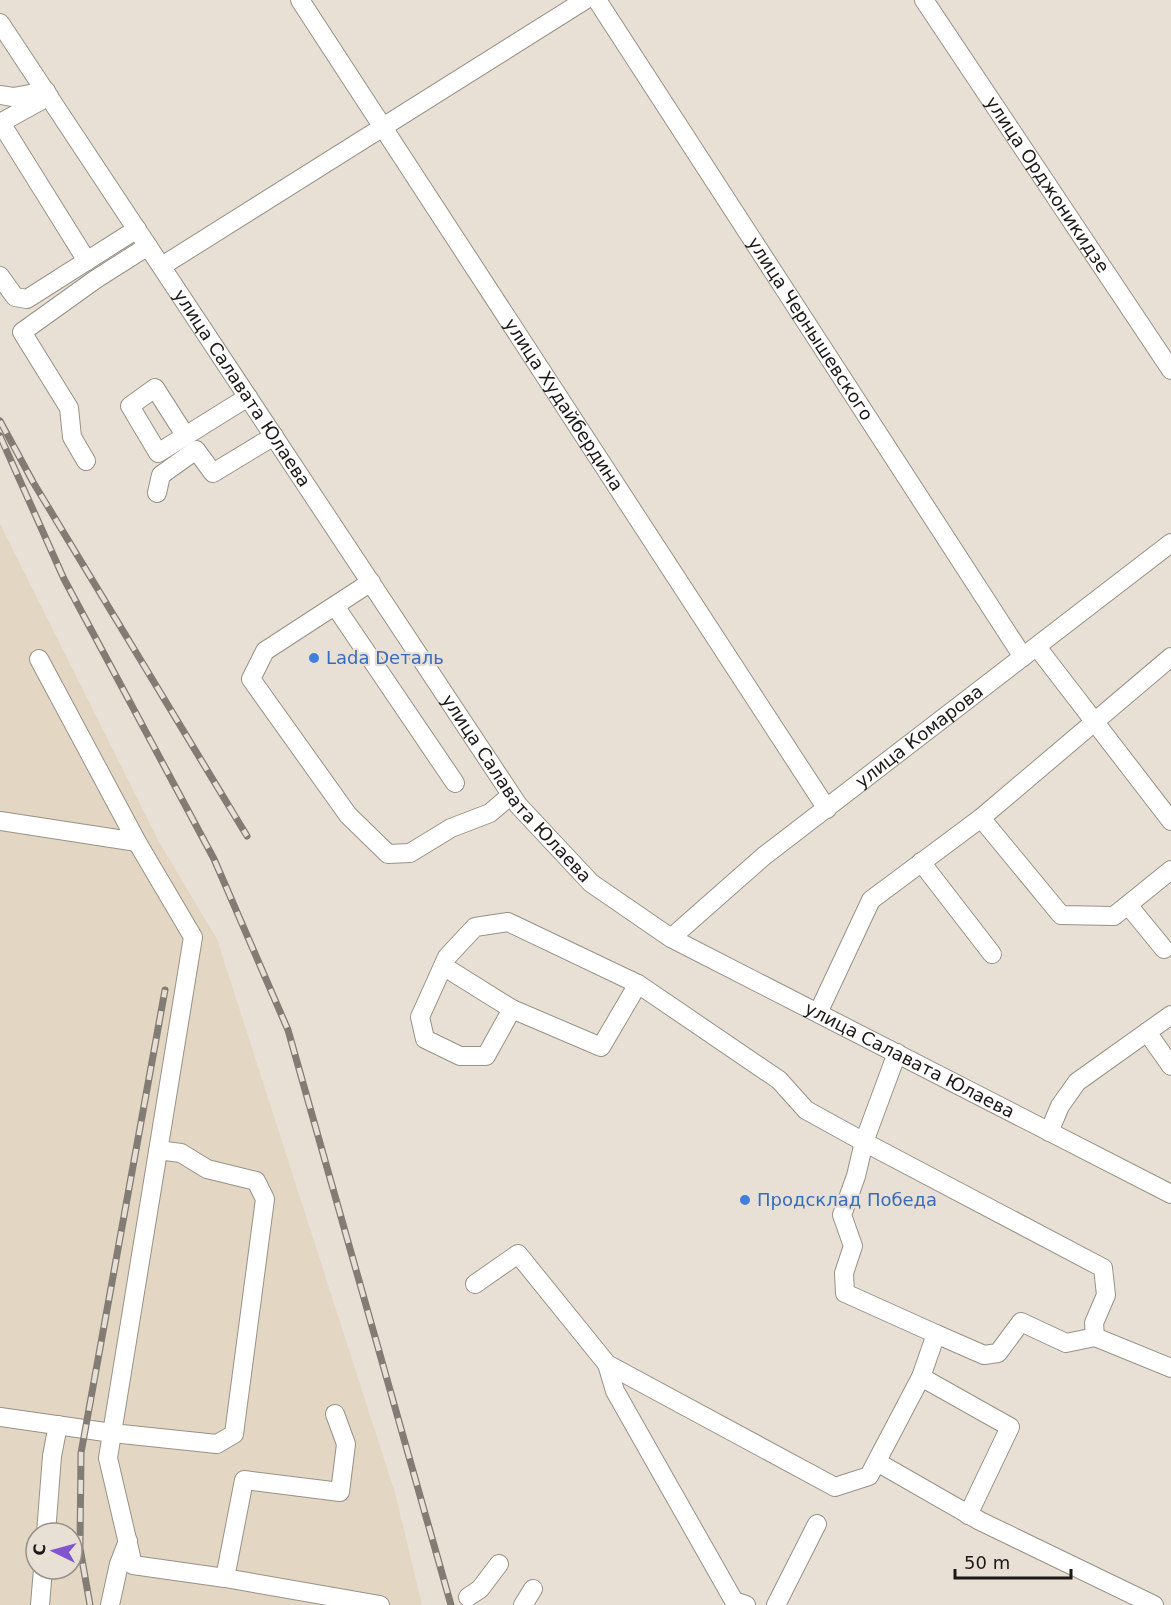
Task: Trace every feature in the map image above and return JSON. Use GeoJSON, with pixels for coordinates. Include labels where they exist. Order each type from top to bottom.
{"type":"FeatureCollection","features":[{"type":"Feature","properties":{"kind":"street","name":"улица Худайбердина"},"geometry":{"type":"LineString","coordinates":[[300,0],[826,808]]}},
{"type":"Feature","properties":{"kind":"street"},"geometry":{"type":"LineString","coordinates":[[162,266],[585,0]]}},
{"type":"Feature","properties":{"kind":"street","name":"улица Чернышевского"},"geometry":{"type":"LineString","coordinates":[[597,0],[1030,652],[1094,721],[1171,821]]}},
{"type":"Feature","properties":{"kind":"street","name":"улица Орджоникидзе"},"geometry":{"type":"LineString","coordinates":[[924,0],[1171,370]]}},
{"type":"Feature","properties":{"kind":"street","name":"улица Салавата Юлаева"},"geometry":{"type":"LineString","coordinates":[[0,23],[511,795],[591,883],[671,938],[1171,1194]]}},
{"type":"Feature","properties":{"kind":"street"},"geometry":{"type":"LineString","coordinates":[[0,95],[13,97],[47,94]]}},
{"type":"Feature","properties":{"kind":"street"},"geometry":{"type":"LineString","coordinates":[[47,94],[0,123],[87,261]]}},
{"type":"Feature","properties":{"kind":"street"},"geometry":{"type":"LineString","coordinates":[[0,276],[15,297],[27,299],[137,229]]}},
{"type":"Feature","properties":{"kind":"street"},"geometry":{"type":"LineString","coordinates":[[86,461],[72,437],[69,408],[21,332],[96,279],[148,246]]}},
{"type":"Feature","properties":{"kind":"street"},"geometry":{"type":"LineString","coordinates":[[185,435],[248,397]]}},
{"type":"Feature","properties":{"kind":"street"},"geometry":{"type":"LineString","coordinates":[[157,493],[160,475],[196,450],[213,473],[274,436]]}},
{"type":"Feature","properties":{"kind":"street","name":"улица Комарова"},"geometry":{"type":"LineString","coordinates":[[671,938],[764,856],[1171,543]]}},
{"type":"Feature","properties":{"kind":"street"},"geometry":{"type":"LineString","coordinates":[[371,582],[265,651],[251,679],[348,815],[388,854],[410,853],[451,828],[489,813],[511,795]]}},
{"type":"Feature","properties":{"kind":"street"},"geometry":{"type":"LineString","coordinates":[[335,606],[455,783]]}},
{"type":"Feature","properties":{"kind":"street"},"geometry":{"type":"LineString","coordinates":[[818,1013],[871,900],[981,818],[1171,657]]}},
{"type":"Feature","properties":{"kind":"street"},"geometry":{"type":"LineString","coordinates":[[39,659],[137,842],[193,937],[108,1458],[133,1565],[225,1578],[380,1605]]}},
{"type":"Feature","properties":{"kind":"street"},"geometry":{"type":"LineString","coordinates":[[981,818],[1061,915],[1114,916],[1171,870]]}},
{"type":"Feature","properties":{"kind":"street"},"geometry":{"type":"LineString","coordinates":[[0,820],[137,842]]}},
{"type":"Feature","properties":{"kind":"street"},"geometry":{"type":"LineString","coordinates":[[921,862],[992,954]]}},
{"type":"Feature","properties":{"kind":"street"},"geometry":{"type":"LineString","coordinates":[[1128,905],[1169,950]]}},
{"type":"Feature","properties":{"kind":"street"},"geometry":{"type":"LineString","coordinates":[[512,1009],[486,1056],[460,1056],[425,1039],[420,1017],[447,957],[475,927],[508,921],[639,984],[779,1080],[806,1110],[1102,1268],[1106,1295],[1094,1323],[1095,1337]]}},
{"type":"Feature","properties":{"kind":"street"},"geometry":{"type":"LineString","coordinates":[[443,966],[512,1009],[601,1047],[639,984]]}},
{"type":"Feature","properties":{"kind":"street"},"geometry":{"type":"LineString","coordinates":[[1049,1132],[1060,1106],[1077,1082],[1171,1015]]}},
{"type":"Feature","properties":{"kind":"street"},"geometry":{"type":"LineString","coordinates":[[1147,1032],[1171,1066]]}},
{"type":"Feature","properties":{"kind":"street"},"geometry":{"type":"LineString","coordinates":[[897,1053],[864,1142],[856,1176],[842,1215],[852,1246],[844,1273],[844,1293],[984,1354],[998,1353],[1021,1322],[1065,1343],[1095,1337],[1171,1368]]}},
{"type":"Feature","properties":{"kind":"street"},"geometry":{"type":"LineString","coordinates":[[0,1417],[112,1433],[217,1444],[234,1434],[265,1199],[256,1181],[207,1169],[181,1153],[158,1150]]}},
{"type":"Feature","properties":{"kind":"street"},"geometry":{"type":"LineString","coordinates":[[475,1284],[518,1254],[607,1364],[615,1391],[734,1601],[746,1605]]}},
{"type":"Feature","properties":{"kind":"street"},"geometry":{"type":"LineString","coordinates":[[607,1364],[834,1487],[869,1476],[921,1377],[936,1334]]}},
{"type":"Feature","properties":{"kind":"street"},"geometry":{"type":"LineString","coordinates":[[921,1377],[1010,1427],[968,1515]]}},
{"type":"Feature","properties":{"kind":"street"},"geometry":{"type":"LineString","coordinates":[[225,1578],[244,1480],[340,1492],[346,1444],[335,1414]]}},
{"type":"Feature","properties":{"kind":"street"},"geometry":{"type":"LineString","coordinates":[[47,1521],[52,1456],[58,1425]]}},
{"type":"Feature","properties":{"kind":"street"},"geometry":{"type":"LineString","coordinates":[[877,1462],[968,1515],[1154,1605]]}},
{"type":"Feature","properties":{"kind":"street"},"geometry":{"type":"LineString","coordinates":[[776,1605],[817,1524]]}},
{"type":"Feature","properties":{"kind":"street"},"geometry":{"type":"LineString","coordinates":[[110,1605],[119,1564],[128,1541]]}},
{"type":"Feature","properties":{"kind":"street"},"geometry":{"type":"LineString","coordinates":[[467,1596],[480,1590],[500,1564]]}},
{"type":"Feature","properties":{"kind":"street"},"geometry":{"type":"LineString","coordinates":[[40,1605],[42,1581]]}},
{"type":"Feature","properties":{"kind":"street"},"geometry":{"type":"LineString","coordinates":[[523,1605],[533,1589]]}},
{"type":"Feature","properties":{"kind":"shaded area"},"geometry":{"type":"Polygon","coordinates":[[[0,524],[159,842],[217,939],[395,1493],[422,1605],[0,1605],[0,524]]]}},
{"type":"Feature","properties":{"kind":"railway"},"geometry":{"type":"LineString","coordinates":[[0,421],[33,482],[247,836]]}},
{"type":"Feature","properties":{"kind":"railway"},"geometry":{"type":"LineString","coordinates":[[0,436],[64,579],[214,859],[288,1030],[451,1605]]}},
{"type":"Feature","properties":{"kind":"railway"},"geometry":{"type":"LineString","coordinates":[[90,1605],[80,1548],[81,1453],[165,990]]}},
{"type":"Feature","properties":{"kind":"place","name":"Lada Dеталь"},"geometry":{"type":"Point","coordinates":[314,658]}},
{"type":"Feature","properties":{"kind":"place","name":"Продсклад Победа"},"geometry":{"type":"Point","coordinates":[745,1200]}}]}
